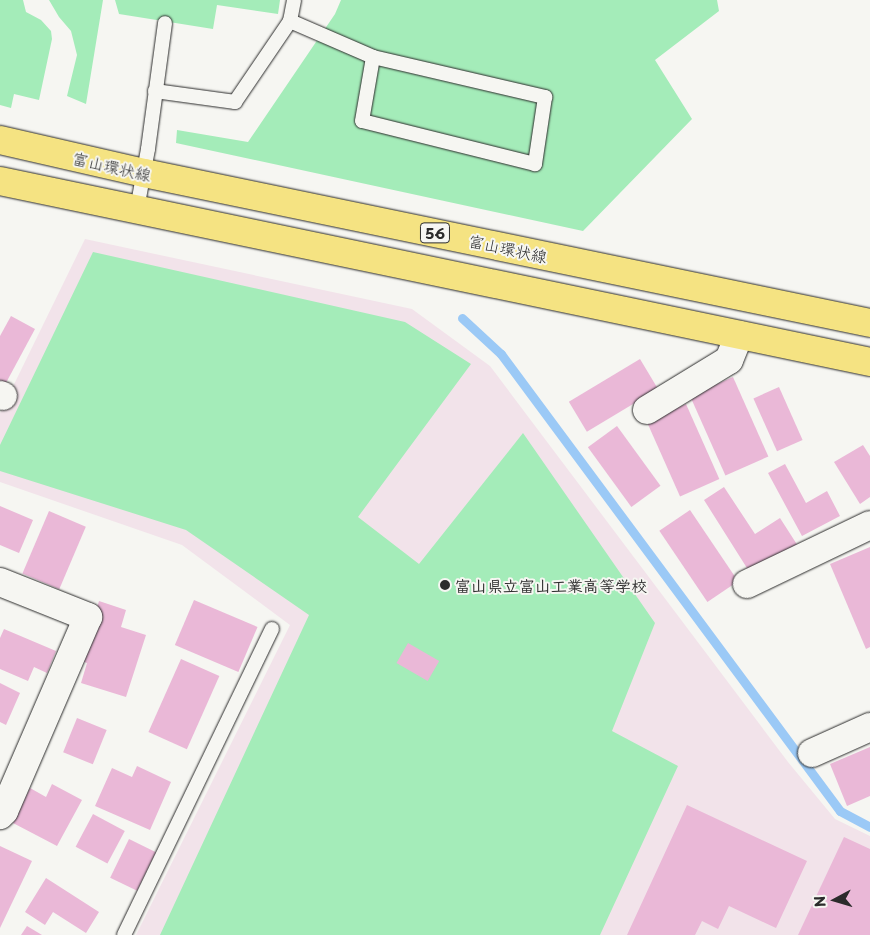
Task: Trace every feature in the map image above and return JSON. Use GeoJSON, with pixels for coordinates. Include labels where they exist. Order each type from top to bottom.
{"type":"FeatureCollection","features":[{"type":"Feature","properties":{"kind":"main road","name":"富山環状線"},"geometry":{"type":"LineString","coordinates":[[0,140],[144,173],[870,323]]}},
{"type":"Feature","properties":{"kind":"main road","name":"56"},"geometry":{"type":"LineString","coordinates":[[0,182],[870,362]]}},
{"type":"Feature","properties":{"kind":"street"},"geometry":{"type":"LineString","coordinates":[[647,410],[729,360],[738,335]]}},
{"type":"Feature","properties":{"kind":"street"},"geometry":{"type":"LineString","coordinates":[[747,584],[870,525]]}},
{"type":"Feature","properties":{"kind":"street"},"geometry":{"type":"LineString","coordinates":[[0,582],[88,617],[4,811],[0,815]]}},
{"type":"Feature","properties":{"kind":"street"},"geometry":{"type":"LineString","coordinates":[[812,753],[870,727]]}},
{"type":"Feature","properties":{"kind":"lane"},"geometry":{"type":"LineString","coordinates":[[154,91],[235,102],[290,21],[294,0]]}},
{"type":"Feature","properties":{"kind":"lane"},"geometry":{"type":"LineString","coordinates":[[290,21],[373,57],[544,97],[535,164],[362,121],[373,57]]}},
{"type":"Feature","properties":{"kind":"lane"},"geometry":{"type":"LineString","coordinates":[[136,210],[144,173],[165,22]]}},
{"type":"Feature","properties":{"kind":"lane"},"geometry":{"type":"LineString","coordinates":[[124,935],[272,629]]}},
{"type":"Feature","properties":{"kind":"shaded area","name":"富山県立富山工業高等学校"},"geometry":{"type":"Polygon","coordinates":[[[85,239],[412,309],[490,366],[788,762],[835,819],[870,836],[870,935],[136,935],[290,625],[182,545],[0,482],[0,413],[85,239]]]}},
{"type":"Feature","properties":{"kind":"green space"},"geometry":{"type":"Polygon","coordinates":[[[0,0],[23,0],[26,12],[41,20],[51,31],[52,39],[39,100],[14,94],[11,108],[0,105],[0,0]]]}},
{"type":"Feature","properties":{"kind":"green space"},"geometry":{"type":"Polygon","coordinates":[[[49,0],[103,0],[86,104],[67,96],[77,55],[71,31],[59,17],[49,0]]]}},
{"type":"Feature","properties":{"kind":"green space"},"geometry":{"type":"Polygon","coordinates":[[[115,0],[280,0],[278,14],[217,5],[213,29],[119,14],[115,0]]]}},
{"type":"Feature","properties":{"kind":"green space"},"geometry":{"type":"Polygon","coordinates":[[[341,0],[717,0],[719,11],[655,60],[692,119],[583,231],[176,143],[177,130],[248,142],[335,14],[341,0]]]}},
{"type":"Feature","properties":{"kind":"green space","name":"富山県立富山工業高等学校"},"geometry":{"type":"Polygon","coordinates":[[[93,252],[405,322],[471,364],[358,517],[419,564],[523,433],[655,623],[612,731],[678,766],[600,935],[160,935],[309,615],[186,530],[0,471],[0,445],[93,252]]]}},
{"type":"Feature","properties":{"kind":"building"},"geometry":{"type":"Polygon","coordinates":[[[11,316],[35,329],[0,394],[0,336],[11,316]]]}},
{"type":"Feature","properties":{"kind":"building"},"geometry":{"type":"Polygon","coordinates":[[[640,359],[658,389],[587,432],[569,402],[640,359]]]}},
{"type":"Feature","properties":{"kind":"building"},"geometry":{"type":"Polygon","coordinates":[[[733,377],[768,456],[725,476],[690,396],[733,377]]]}},
{"type":"Feature","properties":{"kind":"building"},"geometry":{"type":"Polygon","coordinates":[[[779,387],[803,440],[777,451],[753,398],[779,387]]]}},
{"type":"Feature","properties":{"kind":"building"},"geometry":{"type":"Polygon","coordinates":[[[686,404],[719,479],[680,496],[647,421],[686,404]]]}},
{"type":"Feature","properties":{"kind":"building"},"geometry":{"type":"Polygon","coordinates":[[[617,426],[660,486],[631,507],[588,447],[617,426]]]}},
{"type":"Feature","properties":{"kind":"building"},"geometry":{"type":"Polygon","coordinates":[[[863,445],[870,456],[870,497],[860,504],[834,462],[863,445]]]}},
{"type":"Feature","properties":{"kind":"building"},"geometry":{"type":"Polygon","coordinates":[[[785,464],[806,503],[827,491],[840,516],[802,536],[768,473],[785,464]]]}},
{"type":"Feature","properties":{"kind":"building"},"geometry":{"type":"Polygon","coordinates":[[[724,487],[755,534],[780,518],[798,546],[752,576],[704,500],[724,487]]]}},
{"type":"Feature","properties":{"kind":"building"},"geometry":{"type":"Polygon","coordinates":[[[0,506],[33,520],[19,553],[0,545],[0,506]]]}},
{"type":"Feature","properties":{"kind":"building"},"geometry":{"type":"Polygon","coordinates":[[[690,510],[738,581],[707,602],[659,531],[690,510]]]}},
{"type":"Feature","properties":{"kind":"building"},"geometry":{"type":"Polygon","coordinates":[[[49,511],[86,527],[59,589],[22,574],[49,511]]]}},
{"type":"Feature","properties":{"kind":"building"},"geometry":{"type":"Polygon","coordinates":[[[870,547],[870,647],[866,649],[830,564],[870,547]]]}},
{"type":"Feature","properties":{"kind":"building"},"geometry":{"type":"Polygon","coordinates":[[[194,600],[258,627],[238,672],[175,645],[194,600]]]}},
{"type":"Feature","properties":{"kind":"building"},"geometry":{"type":"Polygon","coordinates":[[[99,601],[126,610],[121,627],[146,635],[126,697],[81,683],[87,663],[81,661],[99,601]]]}},
{"type":"Feature","properties":{"kind":"building"},"geometry":{"type":"Polygon","coordinates":[[[4,629],[56,651],[47,673],[34,667],[28,681],[0,669],[0,638],[4,629]]]}},
{"type":"Feature","properties":{"kind":"building"},"geometry":{"type":"Polygon","coordinates":[[[408,643],[439,661],[428,681],[396,663],[408,643]]]}},
{"type":"Feature","properties":{"kind":"building"},"geometry":{"type":"Polygon","coordinates":[[[181,659],[219,676],[187,749],[148,732],[181,659]]]}},
{"type":"Feature","properties":{"kind":"building"},"geometry":{"type":"Polygon","coordinates":[[[0,683],[20,693],[6,725],[0,722],[0,683]]]}},
{"type":"Feature","properties":{"kind":"building"},"geometry":{"type":"Polygon","coordinates":[[[77,718],[107,730],[93,764],[63,752],[77,718]]]}},
{"type":"Feature","properties":{"kind":"building"},"geometry":{"type":"Polygon","coordinates":[[[870,747],[870,796],[847,806],[830,764],[870,747]]]}},
{"type":"Feature","properties":{"kind":"building"},"geometry":{"type":"Polygon","coordinates":[[[137,766],[171,782],[150,830],[95,806],[112,768],[132,777],[137,766]]]}},
{"type":"Feature","properties":{"kind":"building"},"geometry":{"type":"Polygon","coordinates":[[[52,784],[82,800],[57,846],[13,823],[30,788],[46,797],[52,784]]]}},
{"type":"Feature","properties":{"kind":"building"},"geometry":{"type":"Polygon","coordinates":[[[687,805],[807,861],[776,928],[729,906],[718,929],[702,921],[695,935],[627,935],[687,805]]]}},
{"type":"Feature","properties":{"kind":"building"},"geometry":{"type":"Polygon","coordinates":[[[93,814],[125,831],[107,864],[76,847],[93,814]]]}},
{"type":"Feature","properties":{"kind":"building"},"geometry":{"type":"Polygon","coordinates":[[[844,837],[870,849],[870,935],[798,935],[844,837]]]}},
{"type":"Feature","properties":{"kind":"building"},"geometry":{"type":"Polygon","coordinates":[[[129,839],[156,852],[137,891],[110,878],[129,839]]]}},
{"type":"Feature","properties":{"kind":"building"},"geometry":{"type":"Polygon","coordinates":[[[0,846],[32,861],[0,928],[0,846]]]}},
{"type":"Feature","properties":{"kind":"building"},"geometry":{"type":"Polygon","coordinates":[[[46,878],[99,912],[86,933],[53,912],[45,925],[25,912],[46,878]]]}},
{"type":"Feature","properties":{"kind":"building"},"geometry":{"type":"Polygon","coordinates":[[[27,926],[42,935],[21,935],[27,926]]]}},
{"type":"Feature","properties":{"kind":"waterway"},"geometry":{"type":"LineString","coordinates":[[462,318],[501,354],[840,811],[870,827]]}},
{"type":"Feature","properties":{"kind":"place","name":"富山県立富山工業高等学校"},"geometry":{"type":"Point","coordinates":[445,585]}}]}
